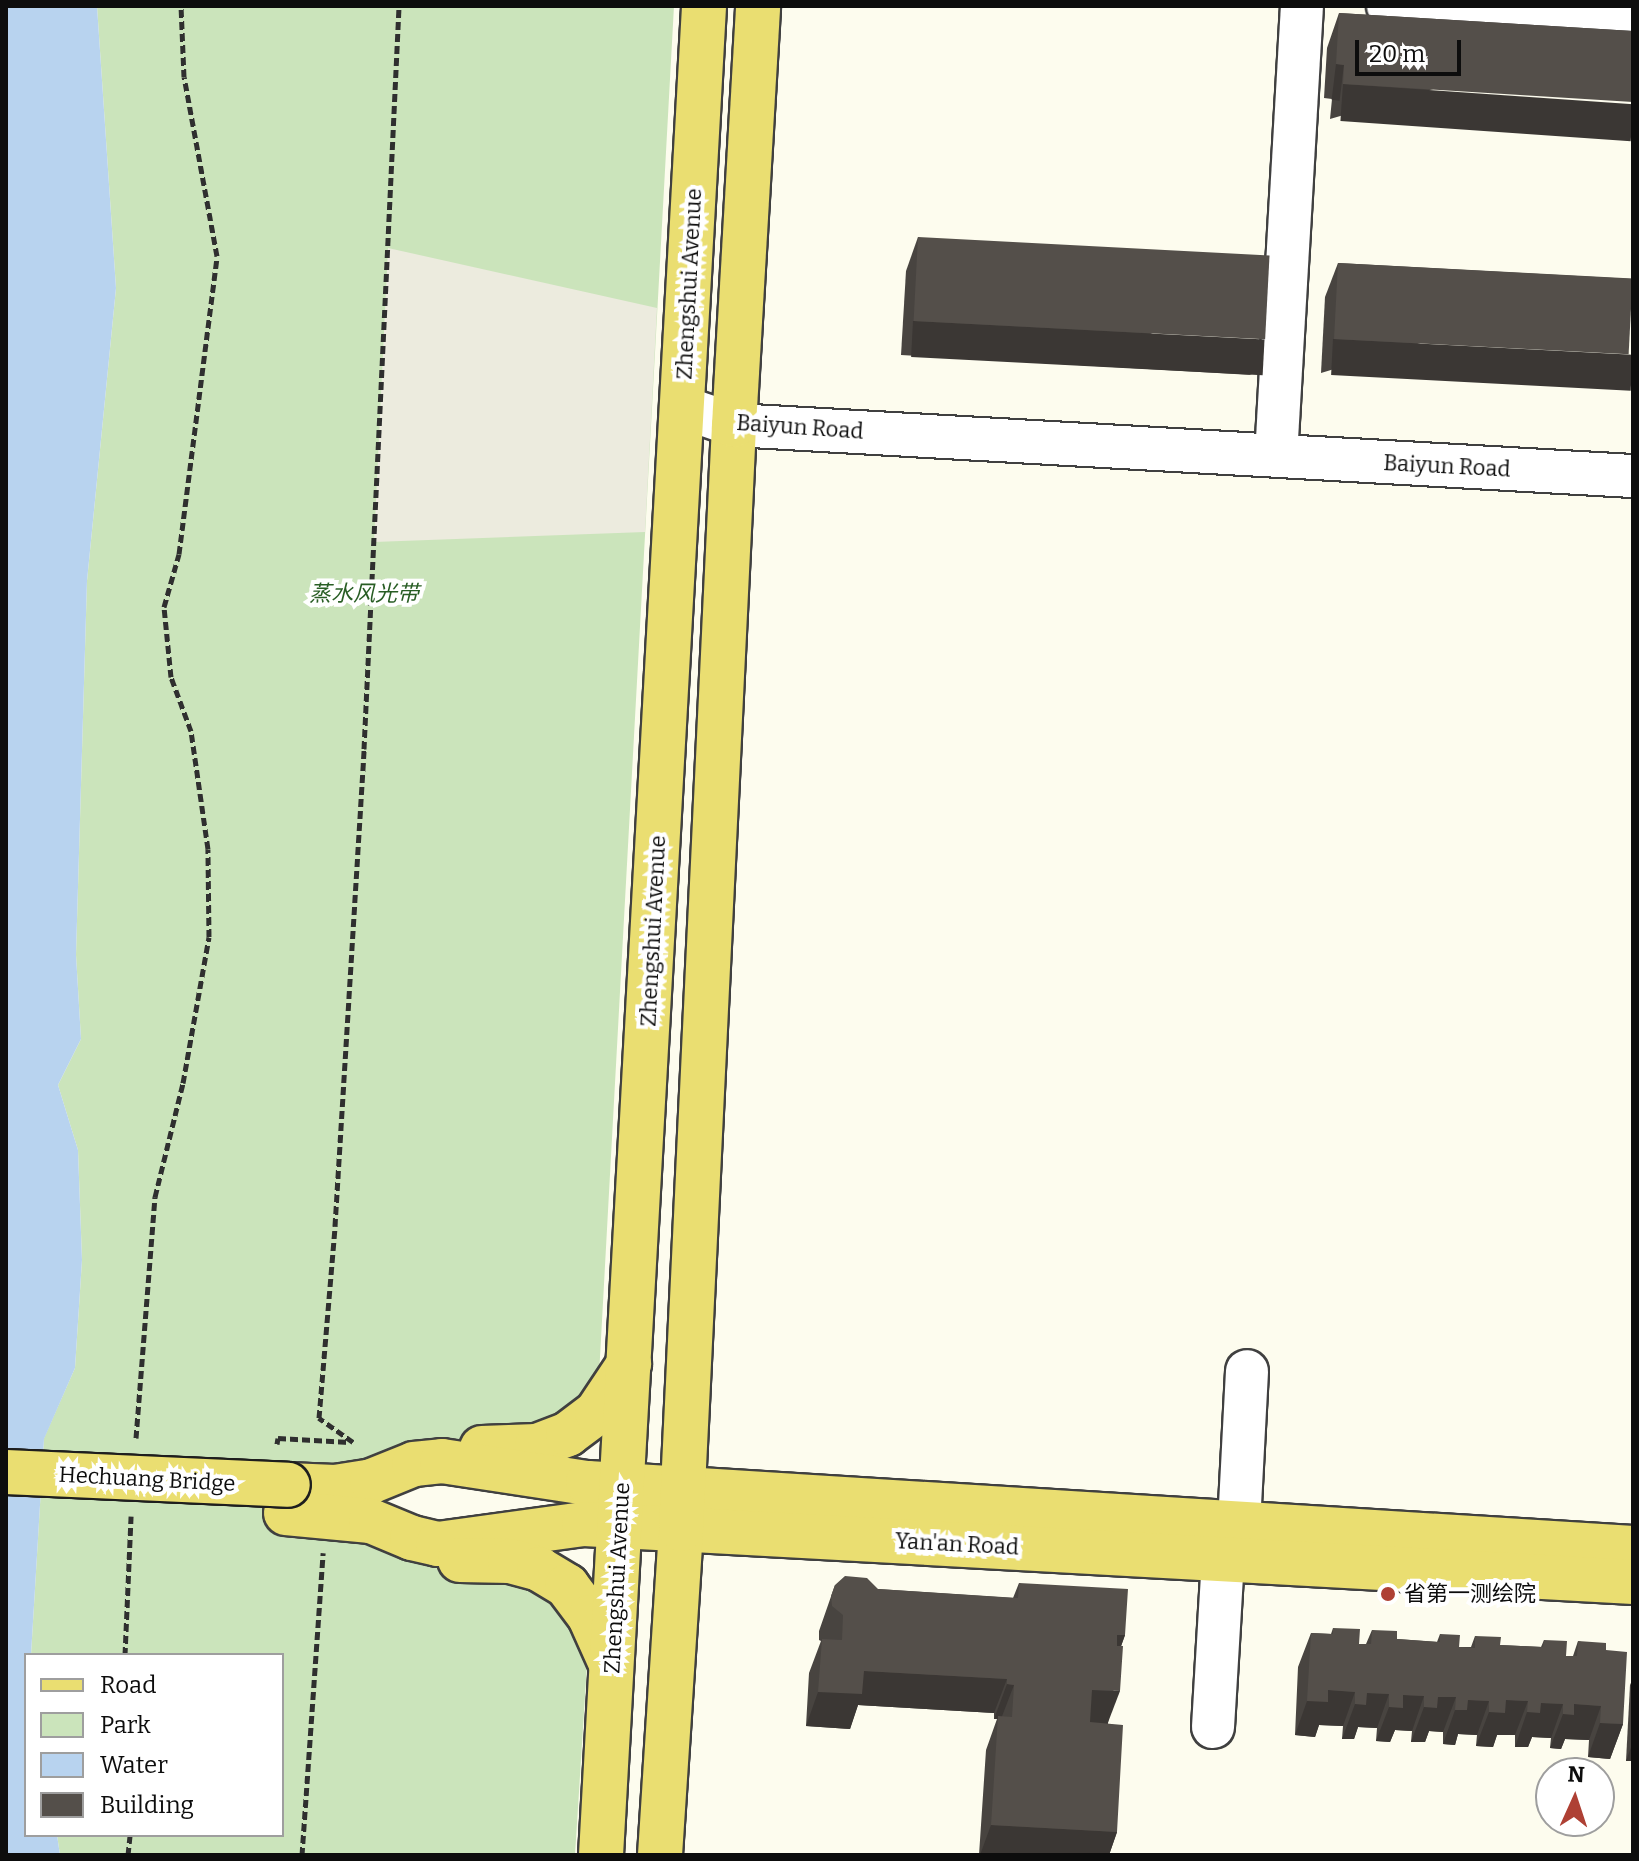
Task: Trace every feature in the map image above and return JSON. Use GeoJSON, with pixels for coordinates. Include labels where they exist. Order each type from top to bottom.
{"type":"FeatureCollection","features":[{"type":"Feature","properties":{"kind":"main road","name":"Zhengshui Avenue"},"geometry":{"type":"LineString","coordinates":[[601,1855],[704,6]]}},
{"type":"Feature","properties":{"kind":"main road"},"geometry":{"type":"LineString","coordinates":[[660,1855],[682,1509],[735,413],[758,6]]}},
{"type":"Feature","properties":{"kind":"main road"},"geometry":{"type":"LineString","coordinates":[[612,1666],[590,1617],[567,1586],[539,1569],[510,1561],[434,1561],[405,1552],[372,1501],[417,1450],[443,1445],[486,1449],[537,1446],[568,1434],[597,1412],[629,1364]]}},
{"type":"Feature","properties":{"kind":"main road","name":"Yan'an Road"},"geometry":{"type":"LineString","coordinates":[[372,1501],[414,1464],[442,1461],[621,1506],[1231,1542],[1633,1582]]}},
{"type":"Feature","properties":{"kind":"main road","name":"Hechuang Bridge"},"geometry":{"type":"LineString","coordinates":[[6,1472],[287,1499]]}},
{"type":"Feature","properties":{"kind":"main road","name":"Yan'an Road"},"geometry":{"type":"LineString","coordinates":[[287,1499],[372,1501],[412,1538],[438,1544],[584,1524],[621,1506]]}},
{"type":"Feature","properties":{"kind":"main road","name":"Hechuang Bridge"},"geometry":{"type":"LineString","coordinates":[[6,1500],[287,1499]]}},
{"type":"Feature","properties":{"kind":"main road","name":"Yan'an Road"},"geometry":{"type":"LineString","coordinates":[[1231,1542],[1633,1548]]}},
{"type":"Feature","properties":{"kind":"street"},"geometry":{"type":"LineString","coordinates":[[1277,439],[1302,6]]}},
{"type":"Feature","properties":{"kind":"street"},"geometry":{"type":"LineString","coordinates":[[1388,6],[1633,28]]}},
{"type":"Feature","properties":{"kind":"street","name":"Baiyun Road"},"geometry":{"type":"LineString","coordinates":[[682,407],[1633,476]]}},
{"type":"Feature","properties":{"kind":"street","name":"Baiyun Road"},"geometry":{"type":"LineString","coordinates":[[735,413],[1633,460]]}},
{"type":"Feature","properties":{"kind":"street"},"geometry":{"type":"LineString","coordinates":[[1213,1727],[1247,1371]]}},
{"type":"Feature","properties":{"kind":"path"},"geometry":{"type":"LineString","coordinates":[[136,1447],[155,1197],[183,1083],[209,937],[208,849],[191,731],[171,677],[164,607],[179,554],[217,256],[184,77],[181,6]]}},
{"type":"Feature","properties":{"kind":"path"},"geometry":{"type":"LineString","coordinates":[[353,1442],[319,1418],[335,1226],[364,749],[399,6]]}},
{"type":"Feature","properties":{"kind":"path"},"geometry":{"type":"LineString","coordinates":[[125,1653],[132,1503]]}},
{"type":"Feature","properties":{"kind":"path"},"geometry":{"type":"LineString","coordinates":[[302,1855],[323,1553]]}},
{"type":"Feature","properties":{"kind":"green space","name":"蒸水风光带"},"geometry":{"type":"Polygon","coordinates":[[[97,6],[674,6],[597,1412],[372,1481],[371,1521],[590,1617],[575,1855],[60,1855],[57,1837],[284,1837],[284,1653],[31,1653],[44,1438],[75,1368],[82,1260],[78,1150],[58,1085],[81,1039],[76,955],[87,581],[116,288],[97,6]]]}},
{"type":"Feature","properties":{"kind":"shaded area"},"geometry":{"type":"Polygon","coordinates":[[[388,248],[657,308],[645,532],[374,542],[388,248]]]}},
{"type":"Feature","properties":{"kind":"water"},"geometry":{"type":"Polygon","coordinates":[[[6,6],[97,6],[116,288],[87,581],[76,955],[81,1039],[58,1085],[78,1150],[82,1260],[75,1368],[44,1439],[31,1653],[24,1653],[24,1837],[57,1837],[60,1855],[6,1855],[6,6]]]}},
{"type":"Feature","properties":{"kind":"building"},"geometry":{"type":"Polygon","coordinates":[[[1339,13],[1633,31],[1633,102],[1343,84],[1344,65],[1336,64],[1339,13]]]}},
{"type":"Feature","properties":{"kind":"building"},"geometry":{"type":"Polygon","coordinates":[[[918,237],[1270,255],[1265,339],[914,321],[918,237]]]}},
{"type":"Feature","properties":{"kind":"building"},"geometry":{"type":"Polygon","coordinates":[[[1338,263],[1633,278],[1629,354],[1334,339],[1338,263]]]}},
{"type":"Feature","properties":{"kind":"building"},"geometry":{"type":"Polygon","coordinates":[[[845,1576],[867,1578],[878,1589],[1018,1598],[1019,1583],[1128,1589],[1125,1635],[1117,1635],[1117,1646],[1123,1646],[1120,1691],[1092,1690],[1090,1722],[1123,1725],[1117,1832],[991,1825],[998,1716],[1012,1717],[1014,1685],[1007,1684],[1007,1679],[864,1671],[862,1694],[818,1692],[822,1639],[842,1640],[843,1615],[832,1606],[831,1596],[835,1585],[845,1576]]]}},
{"type":"Feature","properties":{"kind":"building"},"geometry":{"type":"Polygon","coordinates":[[[1333,1628],[1360,1629],[1359,1644],[1371,1644],[1372,1630],[1397,1631],[1397,1639],[1440,1642],[1440,1634],[1460,1635],[1459,1647],[1475,1648],[1475,1636],[1501,1637],[1500,1645],[1543,1647],[1544,1640],[1567,1641],[1566,1656],[1577,1656],[1578,1641],[1606,1643],[1606,1650],[1627,1652],[1623,1724],[1600,1723],[1601,1706],[1574,1704],[1574,1715],[1563,1714],[1563,1704],[1541,1703],[1540,1713],[1527,1712],[1528,1701],[1506,1700],[1505,1713],[1489,1712],[1489,1701],[1468,1700],[1467,1710],[1455,1710],[1456,1697],[1438,1697],[1437,1708],[1424,1707],[1424,1696],[1403,1695],[1403,1708],[1389,1707],[1389,1694],[1367,1693],[1366,1705],[1355,1704],[1355,1692],[1328,1690],[1328,1702],[1307,1701],[1311,1633],[1333,1634],[1333,1628]]]}},
{"type":"Feature","properties":{"kind":"place","name":"省第一测绘院"},"geometry":{"type":"Point","coordinates":[1388,1594]}}]}
